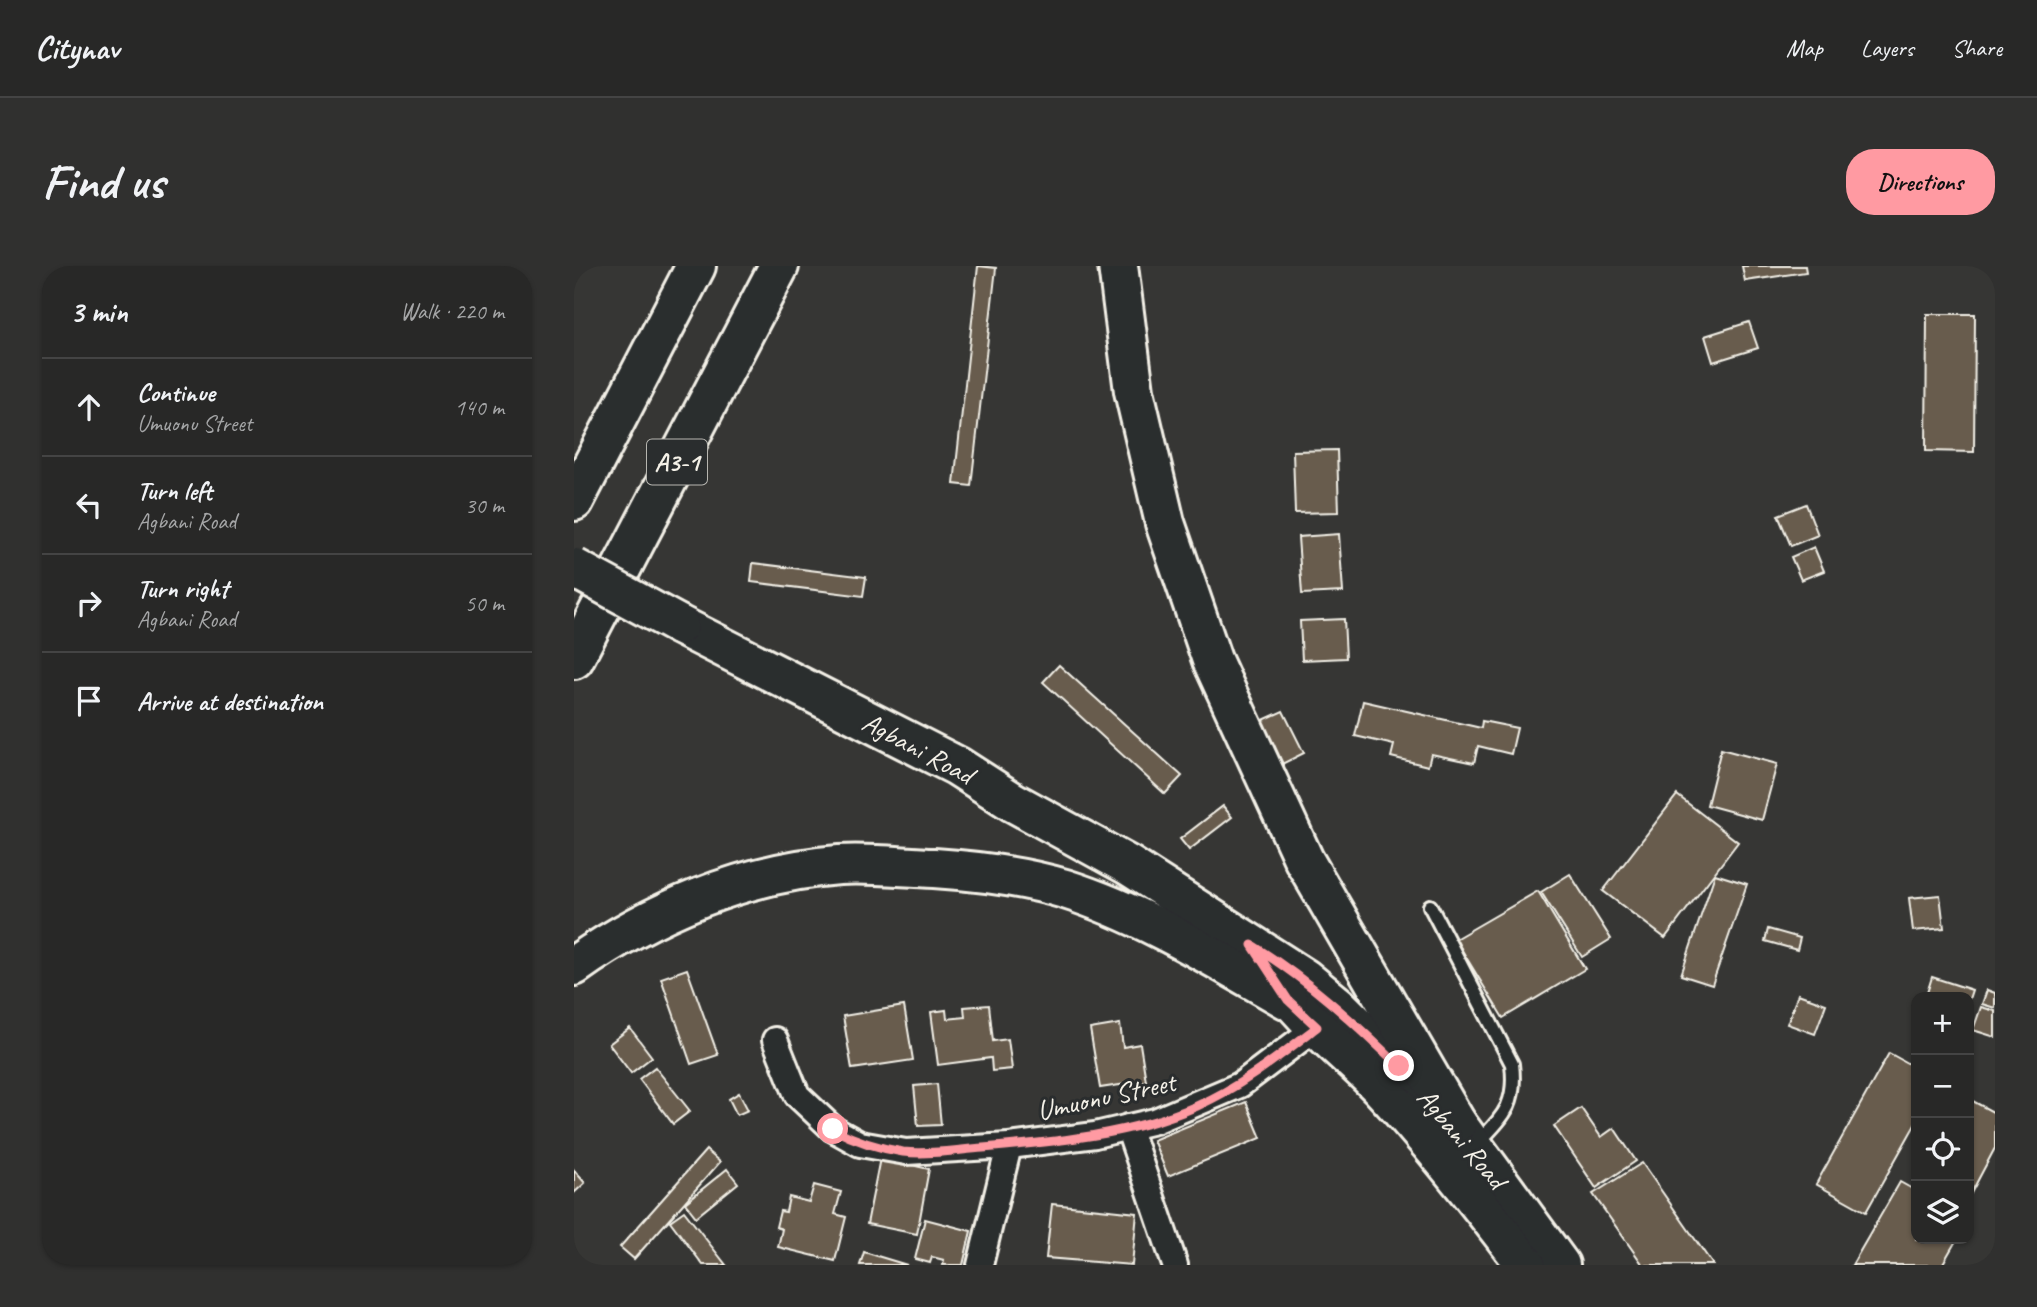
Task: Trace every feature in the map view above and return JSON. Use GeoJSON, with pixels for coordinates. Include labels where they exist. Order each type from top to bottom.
{"type":"FeatureCollection","features":[{"type":"Feature","properties":{"kind":"main road","name":"A3-1"},"geometry":{"type":"LineString","coordinates":[[574,659],[779,266]]}},
{"type":"Feature","properties":{"kind":"main road"},"geometry":{"type":"LineString","coordinates":[[1118,266],[1134,391],[1165,523],[1212,660],[1304,860],[1460,1144]]}},
{"type":"Feature","properties":{"kind":"main road","name":"A3-1"},"geometry":{"type":"LineString","coordinates":[[574,501],[685,276]]}},
{"type":"Feature","properties":{"kind":"main road","name":"Agbani Road"},"geometry":{"type":"LineString","coordinates":[[574,568],[679,625],[957,766],[1013,802],[1128,865],[1304,978],[1339,1007],[1460,1144],[1560,1265]]}},
{"type":"Feature","properties":{"kind":"main road"},"geometry":{"type":"LineString","coordinates":[[574,966],[614,937],[697,898],[767,877],[839,866],[907,867],[980,871],[1065,889],[1156,927],[1288,1000]]}},
{"type":"Feature","properties":{"kind":"main road","name":"Agbani Road"},"geometry":{"type":"LineString","coordinates":[[1252,945],[1288,1000],[1379,1087],[1460,1144],[1526,1265]]}},
{"type":"Feature","properties":{"kind":"street","name":"Umuonu Street"},"geometry":{"type":"LineString","coordinates":[[775,1040],[797,1095],[833,1129],[860,1144],[906,1152],[1009,1146],[1128,1128],[1196,1106],[1240,1085],[1317,1027]]}},
{"type":"Feature","properties":{"kind":"street"},"geometry":{"type":"LineString","coordinates":[[1128,1128],[1175,1265]]}},
{"type":"Feature","properties":{"kind":"street","name":"Umuonu Street"},"geometry":{"type":"LineString","coordinates":[[980,1265],[1009,1146]]}},
{"type":"Feature","properties":{"kind":"lane"},"geometry":{"type":"LineString","coordinates":[[1430,906],[1512,1064],[1515,1088],[1507,1112],[1460,1144]]}},
{"type":"Feature","properties":{"kind":"building"},"geometry":{"type":"Polygon","coordinates":[[[978,266],[996,268],[971,486],[954,484],[978,266]]]}},
{"type":"Feature","properties":{"kind":"building"},"geometry":{"type":"Polygon","coordinates":[[[1742,266],[1805,266],[1806,272],[1745,281],[1742,266]]]}},
{"type":"Feature","properties":{"kind":"building"},"geometry":{"type":"Polygon","coordinates":[[[1927,314],[1975,314],[1974,452],[1926,451],[1927,314]]]}},
{"type":"Feature","properties":{"kind":"building"},"geometry":{"type":"Polygon","coordinates":[[[1749,322],[1758,348],[1713,362],[1705,336],[1749,322]]]}},
{"type":"Feature","properties":{"kind":"building"},"geometry":{"type":"Polygon","coordinates":[[[1337,450],[1339,512],[1295,513],[1293,451],[1337,450]]]}},
{"type":"Feature","properties":{"kind":"building"},"geometry":{"type":"Polygon","coordinates":[[[1806,504],[1818,535],[1791,546],[1778,515],[1806,504]]]}},
{"type":"Feature","properties":{"kind":"building"},"geometry":{"type":"Polygon","coordinates":[[[1339,534],[1343,592],[1302,594],[1298,537],[1339,534]]]}},
{"type":"Feature","properties":{"kind":"building"},"geometry":{"type":"Polygon","coordinates":[[[1814,547],[1824,571],[1801,580],[1791,557],[1814,547]]]}},
{"type":"Feature","properties":{"kind":"building"},"geometry":{"type":"Polygon","coordinates":[[[753,563],[866,577],[863,596],[751,582],[753,563]]]}},
{"type":"Feature","properties":{"kind":"building"},"geometry":{"type":"Polygon","coordinates":[[[1344,619],[1346,658],[1302,660],[1300,621],[1344,619]]]}},
{"type":"Feature","properties":{"kind":"building"},"geometry":{"type":"Polygon","coordinates":[[[1059,665],[1182,776],[1165,794],[1043,682],[1059,665]]]}},
{"type":"Feature","properties":{"kind":"building"},"geometry":{"type":"Polygon","coordinates":[[[1363,701],[1481,728],[1482,721],[1517,728],[1511,754],[1478,746],[1474,763],[1431,754],[1428,766],[1391,757],[1394,745],[1355,736],[1363,701]]]}},
{"type":"Feature","properties":{"kind":"building"},"geometry":{"type":"Polygon","coordinates":[[[1283,711],[1304,753],[1282,764],[1261,721],[1283,711]]]}},
{"type":"Feature","properties":{"kind":"building"},"geometry":{"type":"Polygon","coordinates":[[[1721,749],[1777,764],[1762,820],[1707,805],[1721,749]]]}},
{"type":"Feature","properties":{"kind":"building"},"geometry":{"type":"Polygon","coordinates":[[[1677,795],[1738,842],[1665,938],[1603,891],[1677,795]]]}},
{"type":"Feature","properties":{"kind":"building"},"geometry":{"type":"Polygon","coordinates":[[[1223,806],[1232,817],[1189,850],[1180,839],[1223,806]]]}},
{"type":"Feature","properties":{"kind":"building"},"geometry":{"type":"Polygon","coordinates":[[[1570,874],[1611,939],[1582,957],[1541,892],[1570,874]]]}},
{"type":"Feature","properties":{"kind":"building"},"geometry":{"type":"Polygon","coordinates":[[[1715,874],[1747,884],[1712,985],[1681,975],[1715,874]]]}},
{"type":"Feature","properties":{"kind":"building"},"geometry":{"type":"Polygon","coordinates":[[[1538,891],[1585,969],[1503,1018],[1455,939],[1538,891]]]}},
{"type":"Feature","properties":{"kind":"building"},"geometry":{"type":"Polygon","coordinates":[[[1940,895],[1944,928],[1913,931],[1909,898],[1940,895]]]}},
{"type":"Feature","properties":{"kind":"building"},"geometry":{"type":"Polygon","coordinates":[[[1768,929],[1800,938],[1797,950],[1765,941],[1768,929]]]}},
{"type":"Feature","properties":{"kind":"building"},"geometry":{"type":"Polygon","coordinates":[[[687,969],[718,1055],[691,1064],[661,978],[687,969]]]}},
{"type":"Feature","properties":{"kind":"building"},"geometry":{"type":"Polygon","coordinates":[[[1932,977],[1972,990],[1971,992],[1927,992],[1932,977]]]}},
{"type":"Feature","properties":{"kind":"building"},"geometry":{"type":"Polygon","coordinates":[[[1987,990],[1995,993],[1995,1008],[1982,1004],[1987,990]]]}},
{"type":"Feature","properties":{"kind":"building"},"geometry":{"type":"Polygon","coordinates":[[[1798,994],[1826,1004],[1815,1034],[1787,1024],[1798,994]]]}},
{"type":"Feature","properties":{"kind":"building"},"geometry":{"type":"Polygon","coordinates":[[[989,1005],[993,1041],[1008,1039],[1012,1069],[992,1071],[991,1058],[938,1065],[931,1012],[946,1010],[947,1019],[965,1017],[964,1007],[989,1005]]]}},
{"type":"Feature","properties":{"kind":"building"},"geometry":{"type":"Polygon","coordinates":[[[904,1006],[913,1060],[852,1069],[843,1016],[904,1006]]]}},
{"type":"Feature","properties":{"kind":"building"},"geometry":{"type":"Polygon","coordinates":[[[1981,1007],[1995,1011],[1995,1037],[1974,1030],[1981,1007]]]}},
{"type":"Feature","properties":{"kind":"building"},"geometry":{"type":"Polygon","coordinates":[[[1120,1024],[1123,1047],[1140,1044],[1146,1081],[1100,1088],[1090,1029],[1120,1024]]]}},
{"type":"Feature","properties":{"kind":"building"},"geometry":{"type":"Polygon","coordinates":[[[630,1028],[652,1057],[631,1073],[609,1044],[630,1028]]]}},
{"type":"Feature","properties":{"kind":"building"},"geometry":{"type":"Polygon","coordinates":[[[1889,1053],[1911,1065],[1911,1132],[1866,1212],[1816,1184],[1889,1053]]]}},
{"type":"Feature","properties":{"kind":"building"},"geometry":{"type":"Polygon","coordinates":[[[655,1067],[690,1111],[673,1124],[639,1079],[655,1067]]]}},
{"type":"Feature","properties":{"kind":"building"},"geometry":{"type":"Polygon","coordinates":[[[937,1084],[941,1125],[918,1126],[914,1086],[937,1084]]]}},
{"type":"Feature","properties":{"kind":"building"},"geometry":{"type":"Polygon","coordinates":[[[739,1093],[748,1110],[737,1115],[729,1099],[739,1093]]]}},
{"type":"Feature","properties":{"kind":"building"},"geometry":{"type":"Polygon","coordinates":[[[1246,1102],[1261,1138],[1168,1176],[1153,1140],[1246,1102]]]}},
{"type":"Feature","properties":{"kind":"building"},"geometry":{"type":"Polygon","coordinates":[[[1974,1102],[1995,1113],[1995,1148],[1974,1188],[1974,1102]]]}},
{"type":"Feature","properties":{"kind":"building"},"geometry":{"type":"Polygon","coordinates":[[[1581,1108],[1601,1137],[1614,1128],[1636,1161],[1596,1188],[1554,1126],[1581,1108]]]}},
{"type":"Feature","properties":{"kind":"building"},"geometry":{"type":"Polygon","coordinates":[[[706,1150],[720,1162],[634,1259],[620,1247],[706,1150]]]}},
{"type":"Feature","properties":{"kind":"building"},"geometry":{"type":"Polygon","coordinates":[[[880,1158],[929,1169],[917,1234],[867,1224],[880,1158]]]}},
{"type":"Feature","properties":{"kind":"building"},"geometry":{"type":"Polygon","coordinates":[[[1642,1163],[1713,1265],[1643,1265],[1593,1194],[1642,1163]]]}},
{"type":"Feature","properties":{"kind":"building"},"geometry":{"type":"Polygon","coordinates":[[[727,1169],[738,1183],[696,1217],[685,1203],[727,1169]]]}},
{"type":"Feature","properties":{"kind":"building"},"geometry":{"type":"Polygon","coordinates":[[[574,1170],[585,1183],[574,1193],[574,1170]]]}},
{"type":"Feature","properties":{"kind":"building"},"geometry":{"type":"Polygon","coordinates":[[[1900,1182],[1911,1188],[1911,1244],[1954,1244],[1942,1265],[1852,1265],[1900,1182]]]}},
{"type":"Feature","properties":{"kind":"building"},"geometry":{"type":"Polygon","coordinates":[[[814,1185],[841,1192],[835,1214],[846,1217],[835,1261],[778,1247],[782,1229],[776,1227],[780,1211],[786,1212],[789,1197],[809,1202],[814,1185]]]}},
{"type":"Feature","properties":{"kind":"building"},"geometry":{"type":"Polygon","coordinates":[[[1052,1204],[1137,1213],[1132,1265],[1046,1258],[1052,1204]]]}},
{"type":"Feature","properties":{"kind":"building"},"geometry":{"type":"Polygon","coordinates":[[[684,1211],[726,1265],[703,1265],[670,1221],[684,1211]]]}},
{"type":"Feature","properties":{"kind":"building"},"geometry":{"type":"Polygon","coordinates":[[[925,1219],[971,1231],[963,1265],[943,1265],[944,1260],[932,1257],[930,1263],[915,1259],[925,1219]]]}},
{"type":"Feature","properties":{"kind":"building"},"geometry":{"type":"Polygon","coordinates":[[[864,1252],[907,1265],[860,1265],[864,1252]]]}},
{"type":"Feature","properties":{"kind":"route"},"geometry":{"type":"LineString","coordinates":[[833,1129],[860,1144],[906,1152],[954,1151],[1095,1135],[1156,1121],[1196,1106],[1240,1085],[1317,1027],[1288,1000],[1252,945],[1304,978],[1339,1007],[1399,1066]]}}]}
